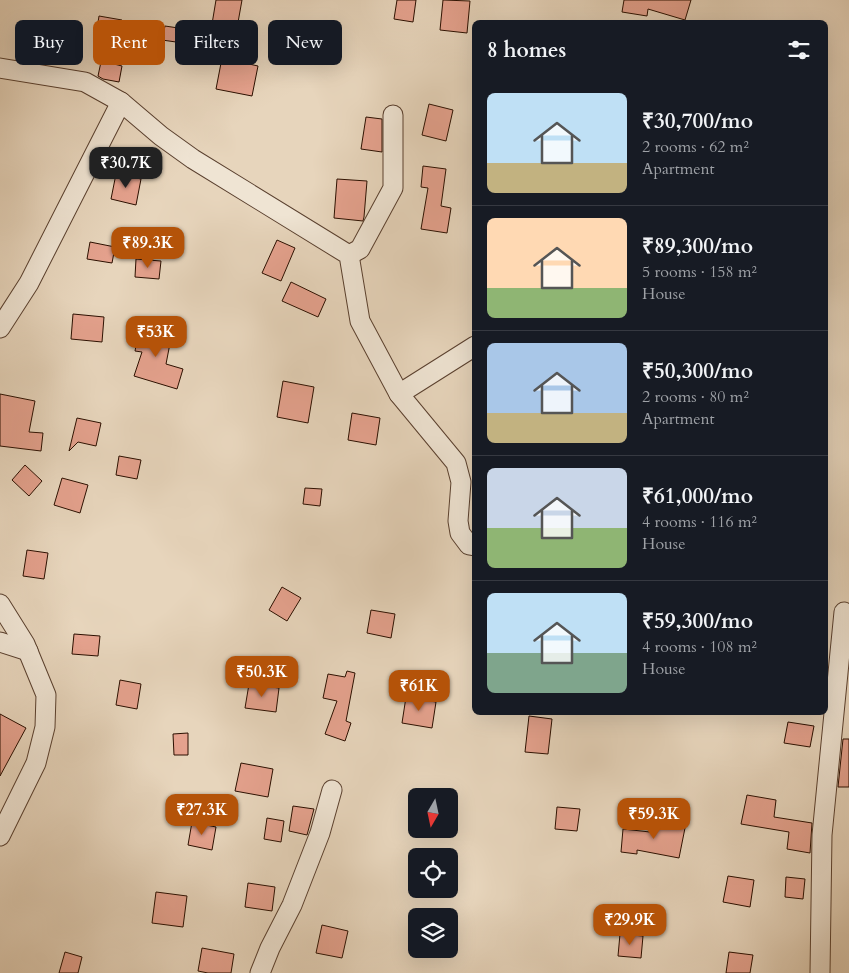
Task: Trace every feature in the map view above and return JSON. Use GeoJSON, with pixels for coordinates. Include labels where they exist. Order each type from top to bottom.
{"type":"FeatureCollection","features":[{"type":"Feature","properties":{"kind":"street"},"geometry":{"type":"LineString","coordinates":[[0,68],[85,82],[121,102],[192,159],[348,255],[360,321],[399,394],[456,463],[461,482],[458,510],[460,533],[472,545]]}},
{"type":"Feature","properties":{"kind":"street"},"geometry":{"type":"LineString","coordinates":[[0,328],[29,284],[121,102]]}},
{"type":"Feature","properties":{"kind":"street"},"geometry":{"type":"LineString","coordinates":[[348,255],[360,248],[393,188],[393,116]]}},
{"type":"Feature","properties":{"kind":"street"},"geometry":{"type":"LineString","coordinates":[[399,394],[472,348]]}},
{"type":"Feature","properties":{"kind":"street"},"geometry":{"type":"LineString","coordinates":[[0,604],[28,651],[46,695],[45,727],[36,763],[0,836]]}},
{"type":"Feature","properties":{"kind":"street"},"geometry":{"type":"LineString","coordinates":[[820,973],[822,836],[840,611]]}},
{"type":"Feature","properties":{"kind":"street"},"geometry":{"type":"LineString","coordinates":[[0,642],[28,651]]}},
{"type":"Feature","properties":{"kind":"street"},"geometry":{"type":"LineString","coordinates":[[260,973],[270,948],[292,905],[320,833],[332,790]]}},
{"type":"Feature","properties":{"kind":"building"},"geometry":{"type":"Polygon","coordinates":[[[216,0],[242,0],[238,20],[213,20],[216,0]]]}},
{"type":"Feature","properties":{"kind":"building"},"geometry":{"type":"Polygon","coordinates":[[[397,0],[416,0],[413,22],[394,19],[397,0]]]}},
{"type":"Feature","properties":{"kind":"building"},"geometry":{"type":"Polygon","coordinates":[[[443,0],[470,1],[467,33],[440,30],[443,0]]]}},
{"type":"Feature","properties":{"kind":"building"},"geometry":{"type":"Polygon","coordinates":[[[624,0],[691,0],[685,20],[648,9],[647,16],[622,12],[624,0]]]}},
{"type":"Feature","properties":{"kind":"building"},"geometry":{"type":"Polygon","coordinates":[[[99,16],[122,20],[98,20],[99,16]]]}},
{"type":"Feature","properties":{"kind":"building"},"geometry":{"type":"Polygon","coordinates":[[[165,26],[175,28],[175,42],[165,40],[165,26]]]}},
{"type":"Feature","properties":{"kind":"building"},"geometry":{"type":"Polygon","coordinates":[[[100,65],[122,66],[119,82],[103,79],[98,76],[100,65]]]}},
{"type":"Feature","properties":{"kind":"building"},"geometry":{"type":"Polygon","coordinates":[[[221,65],[258,66],[252,96],[216,89],[221,65]]]}},
{"type":"Feature","properties":{"kind":"building"},"geometry":{"type":"Polygon","coordinates":[[[429,104],[453,110],[446,141],[422,135],[429,104]]]}},
{"type":"Feature","properties":{"kind":"building"},"geometry":{"type":"Polygon","coordinates":[[[366,117],[382,119],[382,152],[361,149],[366,117]]]}},
{"type":"Feature","properties":{"kind":"building"},"geometry":{"type":"Polygon","coordinates":[[[423,166],[446,169],[441,206],[451,208],[447,233],[421,229],[428,188],[421,187],[423,166]]]}},
{"type":"Feature","properties":{"kind":"building"},"geometry":{"type":"Polygon","coordinates":[[[116,174],[141,179],[136,205],[111,199],[116,174]]]}},
{"type":"Feature","properties":{"kind":"building"},"geometry":{"type":"Polygon","coordinates":[[[337,179],[367,181],[363,221],[334,218],[337,179]]]}},
{"type":"Feature","properties":{"kind":"building"},"geometry":{"type":"Polygon","coordinates":[[[277,240],[295,248],[281,281],[262,273],[277,240]]]}},
{"type":"Feature","properties":{"kind":"building"},"geometry":{"type":"Polygon","coordinates":[[[90,242],[115,247],[112,263],[87,259],[90,242]]]}},
{"type":"Feature","properties":{"kind":"building"},"geometry":{"type":"Polygon","coordinates":[[[136,259],[161,261],[159,279],[135,277],[136,259]]]}},
{"type":"Feature","properties":{"kind":"building"},"geometry":{"type":"Polygon","coordinates":[[[291,282],[326,299],[318,317],[282,301],[291,282]]]}},
{"type":"Feature","properties":{"kind":"building"},"geometry":{"type":"Polygon","coordinates":[[[73,314],[104,317],[102,342],[71,339],[73,314]]]}},
{"type":"Feature","properties":{"kind":"building"},"geometry":{"type":"Polygon","coordinates":[[[140,326],[172,333],[166,364],[183,369],[177,389],[134,376],[142,352],[135,351],[140,326]]]}},
{"type":"Feature","properties":{"kind":"building"},"geometry":{"type":"Polygon","coordinates":[[[283,381],[314,387],[308,423],[277,417],[283,381]]]}},
{"type":"Feature","properties":{"kind":"building"},"geometry":{"type":"Polygon","coordinates":[[[0,394],[35,401],[29,432],[43,433],[41,451],[0,446],[0,394]]]}},
{"type":"Feature","properties":{"kind":"building"},"geometry":{"type":"Polygon","coordinates":[[[352,413],[380,418],[376,445],[348,440],[352,413]]]}},
{"type":"Feature","properties":{"kind":"building"},"geometry":{"type":"Polygon","coordinates":[[[77,418],[101,423],[96,446],[78,442],[69,451],[77,418]]]}},
{"type":"Feature","properties":{"kind":"building"},"geometry":{"type":"Polygon","coordinates":[[[119,456],[141,460],[137,479],[116,475],[119,456]]]}},
{"type":"Feature","properties":{"kind":"building"},"geometry":{"type":"Polygon","coordinates":[[[25,465],[42,481],[29,496],[12,480],[25,465]]]}},
{"type":"Feature","properties":{"kind":"building"},"geometry":{"type":"Polygon","coordinates":[[[62,478],[88,485],[80,513],[54,505],[62,478]]]}},
{"type":"Feature","properties":{"kind":"building"},"geometry":{"type":"Polygon","coordinates":[[[305,488],[322,489],[320,506],[303,504],[305,488]]]}},
{"type":"Feature","properties":{"kind":"building"},"geometry":{"type":"Polygon","coordinates":[[[27,550],[48,553],[44,579],[23,576],[27,550]]]}},
{"type":"Feature","properties":{"kind":"building"},"geometry":{"type":"Polygon","coordinates":[[[282,587],[301,598],[287,621],[269,610],[282,587]]]}},
{"type":"Feature","properties":{"kind":"building"},"geometry":{"type":"Polygon","coordinates":[[[371,610],[395,614],[391,638],[367,633],[371,610]]]}},
{"type":"Feature","properties":{"kind":"building"},"geometry":{"type":"Polygon","coordinates":[[[74,634],[100,636],[98,656],[72,654],[74,634]]]}},
{"type":"Feature","properties":{"kind":"building"},"geometry":{"type":"Polygon","coordinates":[[[347,671],[355,673],[346,721],[351,723],[345,741],[325,734],[337,701],[323,698],[328,674],[345,677],[347,671]]]}},
{"type":"Feature","properties":{"kind":"building"},"geometry":{"type":"Polygon","coordinates":[[[120,680],[141,684],[137,709],[116,705],[120,680]]]}},
{"type":"Feature","properties":{"kind":"building"},"geometry":{"type":"Polygon","coordinates":[[[249,684],[279,688],[276,712],[245,708],[249,684]]]}},
{"type":"Feature","properties":{"kind":"building"},"geometry":{"type":"Polygon","coordinates":[[[406,697],[436,702],[432,728],[402,723],[406,697]]]}},
{"type":"Feature","properties":{"kind":"building"},"geometry":{"type":"Polygon","coordinates":[[[0,714],[26,728],[0,776],[0,714]]]}},
{"type":"Feature","properties":{"kind":"building"},"geometry":{"type":"Polygon","coordinates":[[[529,716],[552,719],[548,754],[525,752],[529,716]]]}},
{"type":"Feature","properties":{"kind":"building"},"geometry":{"type":"Polygon","coordinates":[[[788,722],[814,726],[810,747],[784,743],[788,722]]]}},
{"type":"Feature","properties":{"kind":"building"},"geometry":{"type":"Polygon","coordinates":[[[188,733],[188,755],[174,755],[173,734],[188,733]]]}},
{"type":"Feature","properties":{"kind":"building"},"geometry":{"type":"Polygon","coordinates":[[[843,739],[849,739],[849,787],[838,787],[843,739]]]}},
{"type":"Feature","properties":{"kind":"building"},"geometry":{"type":"Polygon","coordinates":[[[241,763],[273,769],[268,797],[235,791],[241,763]]]}},
{"type":"Feature","properties":{"kind":"building"},"geometry":{"type":"Polygon","coordinates":[[[747,795],[776,800],[774,817],[812,823],[810,853],[787,849],[789,832],[741,824],[747,795]]]}},
{"type":"Feature","properties":{"kind":"building"},"geometry":{"type":"Polygon","coordinates":[[[293,806],[314,809],[307,835],[289,831],[293,806]]]}},
{"type":"Feature","properties":{"kind":"building"},"geometry":{"type":"Polygon","coordinates":[[[557,807],[580,809],[577,831],[555,829],[557,807]]]}},
{"type":"Feature","properties":{"kind":"building"},"geometry":{"type":"Polygon","coordinates":[[[267,818],[284,821],[281,842],[264,839],[267,818]]]}},
{"type":"Feature","properties":{"kind":"building"},"geometry":{"type":"Polygon","coordinates":[[[192,822],[216,827],[212,850],[188,845],[192,822]]]}},
{"type":"Feature","properties":{"kind":"building"},"geometry":{"type":"Polygon","coordinates":[[[652,822],[685,828],[679,858],[637,850],[637,854],[621,852],[623,829],[650,832],[652,822]]]}},
{"type":"Feature","properties":{"kind":"building"},"geometry":{"type":"Polygon","coordinates":[[[728,876],[754,880],[750,907],[723,902],[728,876]]]}},
{"type":"Feature","properties":{"kind":"building"},"geometry":{"type":"Polygon","coordinates":[[[786,877],[805,879],[803,899],[785,897],[786,877]]]}},
{"type":"Feature","properties":{"kind":"building"},"geometry":{"type":"Polygon","coordinates":[[[248,883],[275,887],[272,911],[245,907],[248,883]]]}},
{"type":"Feature","properties":{"kind":"building"},"geometry":{"type":"Polygon","coordinates":[[[156,892],[187,896],[183,927],[152,923],[156,892]]]}},
{"type":"Feature","properties":{"kind":"building"},"geometry":{"type":"Polygon","coordinates":[[[322,925],[348,931],[342,958],[316,953],[322,925]]]}},
{"type":"Feature","properties":{"kind":"building"},"geometry":{"type":"Polygon","coordinates":[[[620,934],[643,936],[641,958],[618,956],[620,934]]]}},
{"type":"Feature","properties":{"kind":"building"},"geometry":{"type":"Polygon","coordinates":[[[202,948],[234,954],[231,973],[198,971],[202,948]]]}},
{"type":"Feature","properties":{"kind":"building"},"geometry":{"type":"Polygon","coordinates":[[[65,952],[82,957],[78,973],[59,973],[65,952]]]}},
{"type":"Feature","properties":{"kind":"building"},"geometry":{"type":"Polygon","coordinates":[[[729,952],[753,955],[750,973],[726,973],[729,952]]]}}]}
